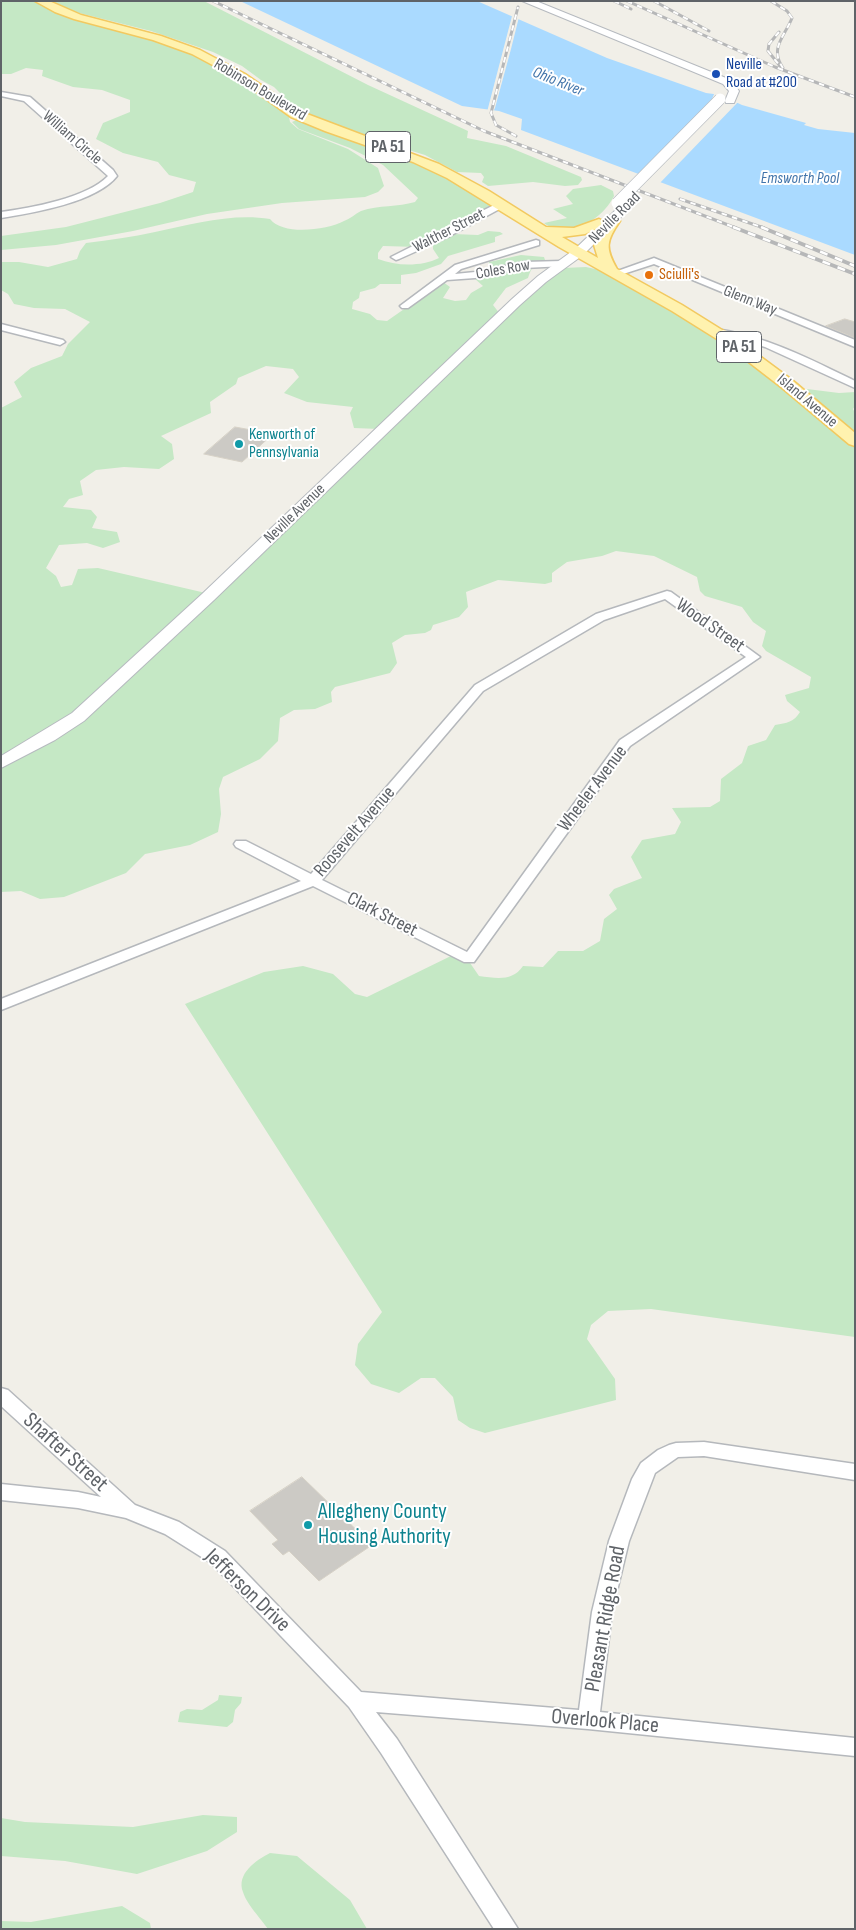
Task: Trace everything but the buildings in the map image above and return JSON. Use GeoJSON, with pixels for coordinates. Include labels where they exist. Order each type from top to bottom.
{"type":"FeatureCollection","features":[{"type":"Feature","properties":{"kind":"main road","name":"Robinson Boulevard"},"geometry":{"type":"LineString","coordinates":[[40,1],[57,11],[157,38],[194,51],[242,76],[292,113],[320,125],[407,154],[471,185],[579,252]]}},
{"type":"Feature","properties":{"kind":"main road"},"geometry":{"type":"LineString","coordinates":[[516,1],[708,79],[720,89],[725,100],[734,91],[727,82],[527,1]]}},
{"type":"Feature","properties":{"kind":"main road"},"geometry":{"type":"LineString","coordinates":[[668,57],[713,64]]}},
{"type":"Feature","properties":{"kind":"main road","name":"Neville Road"},"geometry":{"type":"LineString","coordinates":[[579,252],[582,243],[598,223],[622,204],[725,100]]}},
{"type":"Feature","properties":{"kind":"main road","name":"Neville Road"},"geometry":{"type":"LineString","coordinates":[[579,252],[612,221],[622,204]]}},
{"type":"Feature","properties":{"kind":"main road"},"geometry":{"type":"LineString","coordinates":[[612,221],[601,240],[600,246],[614,272]]}},
{"type":"Feature","properties":{"kind":"main road"},"geometry":{"type":"LineString","coordinates":[[535,226],[546,231],[568,234],[585,230],[598,223]]}},
{"type":"Feature","properties":{"kind":"main road","name":"Neville Avenue"},"geometry":{"type":"LineString","coordinates":[[1,763],[49,736],[78,716],[208,597],[516,302],[542,278],[579,252]]}},
{"type":"Feature","properties":{"kind":"main road","name":"Island Avenue"},"geometry":{"type":"LineString","coordinates":[[579,252],[750,354],[796,390],[855,441]]}},
{"type":"Feature","properties":{"kind":"street","name":"William Circle"},"geometry":{"type":"LineString","coordinates":[[1,94],[27,98],[110,172],[112,176],[110,181],[93,190],[29,210],[1,214]]}},
{"type":"Feature","properties":{"kind":"street","name":"Walther Street"},"geometry":{"type":"LineString","coordinates":[[396,257],[445,235],[502,204]]}},
{"type":"Feature","properties":{"kind":"street","name":"Coles Row"},"geometry":{"type":"LineString","coordinates":[[405,306],[464,264],[536,242]]}},
{"type":"Feature","properties":{"kind":"street","name":"Glenn Way"},"geometry":{"type":"LineString","coordinates":[[614,272],[654,261],[855,344]]}},
{"type":"Feature","properties":{"kind":"street","name":"Coles Row"},"geometry":{"type":"LineString","coordinates":[[445,277],[475,275],[524,265],[562,264]]}},
{"type":"Feature","properties":{"kind":"street"},"geometry":{"type":"LineString","coordinates":[[1,327],[60,342]]}},
{"type":"Feature","properties":{"kind":"street"},"geometry":{"type":"LineString","coordinates":[[7,338],[19,332]]}},
{"type":"Feature","properties":{"kind":"street"},"geometry":{"type":"LineString","coordinates":[[716,332],[744,336],[805,360],[855,385]]}},
{"type":"Feature","properties":{"kind":"street","name":"Wood Street"},"geometry":{"type":"LineString","coordinates":[[667,595],[754,657]]}},
{"type":"Feature","properties":{"kind":"street","name":"Roosevelt Avenue"},"geometry":{"type":"LineString","coordinates":[[1,1004],[314,881],[479,688],[600,617],[667,595]]}},
{"type":"Feature","properties":{"kind":"street","name":"Wheeler Avenue"},"geometry":{"type":"LineString","coordinates":[[469,959],[625,743],[754,657]]}},
{"type":"Feature","properties":{"kind":"street","name":"Clark Street"},"geometry":{"type":"LineString","coordinates":[[242,844],[469,959]]}},
{"type":"Feature","properties":{"kind":"street","name":"Shafter Street"},"geometry":{"type":"LineString","coordinates":[[1,1395],[129,1511]]}},
{"type":"Feature","properties":{"kind":"street","name":"Pleasant Ridge Road"},"geometry":{"type":"LineString","coordinates":[[588,1720],[602,1612],[619,1541],[642,1479],[648,1468],[664,1455],[676,1450],[704,1449],[855,1472]]}},
{"type":"Feature","properties":{"kind":"street","name":"Jefferson Drive"},"geometry":{"type":"LineString","coordinates":[[1,1492],[78,1500],[129,1511],[172,1528],[218,1557],[356,1701]]}},
{"type":"Feature","properties":{"kind":"street"},"geometry":{"type":"LineString","coordinates":[[356,1701],[389,1746],[506,1929]]}},
{"type":"Feature","properties":{"kind":"street","name":"Overlook Place"},"geometry":{"type":"LineString","coordinates":[[356,1701],[588,1720],[855,1747]]}},
{"type":"Feature","properties":{"kind":"green space"},"geometry":{"type":"Polygon","coordinates":[[[1,1],[37,1],[53,11],[156,39],[192,51],[240,76],[291,113],[289,117],[290,122],[298,129],[348,149],[378,168],[384,186],[378,192],[365,197],[282,203],[207,214],[133,231],[56,245],[1,250],[1,236],[66,227],[160,203],[193,192],[196,182],[169,175],[158,162],[123,153],[96,139],[103,123],[130,112],[130,100],[102,90],[73,87],[42,76],[43,70],[26,68],[11,74],[1,74],[1,1]]]}},
{"type":"Feature","properties":{"kind":"green space"},"geometry":{"type":"Polygon","coordinates":[[[51,1],[204,1],[368,85],[468,131],[467,138],[506,146],[581,177],[582,180],[578,185],[565,186],[533,182],[488,186],[482,182],[484,177],[481,173],[457,172],[425,155],[347,131],[313,118],[292,105],[274,87],[242,66],[213,52],[151,31],[67,10],[51,1]]]}},
{"type":"Feature","properties":{"kind":"green space"},"geometry":{"type":"Polygon","coordinates":[[[299,119],[374,143],[491,198],[489,207],[477,213],[475,217],[418,247],[383,246],[378,253],[378,259],[400,264],[424,263],[439,258],[433,249],[433,244],[453,234],[478,235],[488,231],[503,234],[495,237],[495,242],[448,256],[441,264],[416,273],[401,275],[401,284],[380,284],[375,288],[360,292],[359,298],[353,302],[352,309],[370,314],[377,320],[387,321],[443,282],[450,287],[443,298],[455,301],[466,300],[471,293],[483,286],[474,278],[489,271],[489,262],[521,255],[544,257],[545,260],[534,266],[528,278],[506,288],[493,305],[500,314],[379,429],[354,428],[350,413],[353,407],[307,402],[284,393],[299,377],[293,369],[266,366],[238,378],[236,384],[210,402],[211,413],[161,436],[172,444],[174,459],[159,469],[124,467],[96,470],[80,481],[83,495],[69,499],[63,507],[91,510],[97,517],[92,528],[117,532],[120,542],[103,548],[87,543],[59,545],[46,568],[56,576],[61,587],[72,585],[78,569],[98,568],[210,594],[76,716],[1,761],[1,408],[22,397],[14,382],[31,368],[62,356],[68,344],[90,322],[65,309],[34,308],[14,304],[8,294],[1,290],[1,262],[19,262],[48,267],[77,259],[86,243],[227,218],[270,219],[285,228],[317,229],[336,224],[361,211],[409,204],[415,202],[418,198],[383,165],[350,148],[299,129],[292,122],[299,119]]]}},
{"type":"Feature","properties":{"kind":"green space"},"geometry":{"type":"Polygon","coordinates":[[[601,185],[613,191],[614,196],[609,205],[593,220],[574,229],[563,230],[553,228],[544,223],[567,218],[553,209],[573,204],[566,196],[573,189],[601,185]]]}},
{"type":"Feature","properties":{"kind":"green space"},"geometry":{"type":"Polygon","coordinates":[[[586,267],[609,272],[749,358],[794,393],[855,446],[855,1337],[651,1309],[608,1311],[591,1325],[587,1339],[615,1379],[616,1400],[485,1433],[470,1428],[458,1420],[453,1397],[435,1378],[421,1378],[399,1393],[371,1384],[355,1365],[358,1344],[382,1312],[185,1004],[264,972],[303,966],[333,974],[355,994],[367,997],[455,954],[468,960],[479,976],[503,978],[514,975],[523,966],[543,967],[558,951],[583,951],[600,941],[604,919],[617,909],[609,895],[614,889],[642,878],[631,857],[642,840],[675,834],[681,822],[672,808],[710,807],[720,801],[721,779],[742,763],[748,746],[766,740],[775,725],[790,722],[798,715],[800,712],[787,701],[785,695],[809,688],[811,677],[766,651],[762,646],[766,631],[753,622],[742,607],[705,596],[700,591],[697,577],[654,556],[616,551],[602,556],[567,562],[552,573],[552,582],[545,584],[498,580],[466,592],[468,607],[459,617],[433,625],[431,630],[425,633],[405,635],[392,643],[397,663],[390,673],[335,687],[331,692],[332,702],[315,709],[294,710],[280,718],[278,741],[260,759],[223,777],[219,789],[221,814],[218,832],[190,845],[145,854],[126,873],[64,897],[40,899],[21,891],[1,892],[1,765],[81,718],[545,279],[563,268],[586,267]]]}},
{"type":"Feature","properties":{"kind":"green space"},"geometry":{"type":"Polygon","coordinates":[[[807,389],[839,393],[855,392],[855,406],[853,409],[855,413],[855,438],[801,391],[807,389]]]}},
{"type":"Feature","properties":{"kind":"green space"},"geometry":{"type":"Polygon","coordinates":[[[219,1695],[242,1697],[241,1703],[235,1710],[233,1722],[227,1727],[178,1722],[180,1712],[187,1709],[202,1710],[218,1700],[219,1695]]]}},
{"type":"Feature","properties":{"kind":"green space"},"geometry":{"type":"Polygon","coordinates":[[[203,1815],[237,1817],[237,1832],[207,1851],[137,1874],[65,1861],[1,1856],[1,1818],[25,1822],[133,1827],[203,1815]]]}},
{"type":"Feature","properties":{"kind":"green space"},"geometry":{"type":"Polygon","coordinates":[[[270,1853],[297,1856],[350,1900],[367,1929],[268,1929],[247,1901],[243,1892],[242,1879],[253,1864],[270,1853]]]}},
{"type":"Feature","properties":{"kind":"green space"},"geometry":{"type":"Polygon","coordinates":[[[122,1906],[150,1923],[151,1929],[1,1929],[1,1921],[31,1922],[122,1906]]]}},
{"type":"Feature","properties":{"kind":"water","name":"Emsworth Pool"},"geometry":{"type":"Polygon","coordinates":[[[240,1],[477,1],[607,58],[706,93],[721,95],[742,105],[806,123],[804,125],[818,129],[855,133],[855,255],[521,130],[522,119],[499,111],[462,106],[240,1]]]}},
{"type":"Feature","properties":{"kind":"pier"},"geometry":{"type":"Polygon","coordinates":[[[512,16],[519,17],[511,49],[495,108],[493,112],[487,112],[512,16]]]}},
{"type":"Feature","properties":{"kind":"pier"},"geometry":{"type":"Polygon","coordinates":[[[715,92],[739,101],[658,185],[636,177],[711,101],[715,92]]]}},
{"type":"Feature","properties":{"kind":"railway"},"geometry":{"type":"LineString","coordinates":[[213,1],[484,131],[736,228]]}},
{"type":"Feature","properties":{"kind":"railway"},"geometry":{"type":"LineString","coordinates":[[614,1],[631,9]]}},
{"type":"Feature","properties":{"kind":"railway"},"geometry":{"type":"LineString","coordinates":[[627,1],[775,67],[855,97]]}},
{"type":"Feature","properties":{"kind":"railway"},"geometry":{"type":"LineString","coordinates":[[654,1],[709,31]]}},
{"type":"Feature","properties":{"kind":"railway"},"geometry":{"type":"LineString","coordinates":[[771,1],[787,11],[792,18],[778,48],[779,61],[783,68]]}},
{"type":"Feature","properties":{"kind":"railway"},"geometry":{"type":"LineString","coordinates":[[516,136],[496,125],[491,113],[518,7]]}},
{"type":"Feature","properties":{"kind":"railway"},"geometry":{"type":"LineString","coordinates":[[779,32],[769,44],[768,51],[780,66]]}},
{"type":"Feature","properties":{"kind":"railway"},"geometry":{"type":"LineString","coordinates":[[680,199],[764,228]]}},
{"type":"Feature","properties":{"kind":"railway"},"geometry":{"type":"LineString","coordinates":[[733,227],[855,274]]}},
{"type":"Feature","properties":{"kind":"railway"},"geometry":{"type":"LineString","coordinates":[[761,227],[855,266]]}},
{"type":"Feature","properties":{"kind":"place","name":"Neville Road at #200"},"geometry":{"type":"Point","coordinates":[716,74]}},
{"type":"Feature","properties":{"kind":"place","name":"Sciulli's"},"geometry":{"type":"Point","coordinates":[649,275]}},
{"type":"Feature","properties":{"kind":"place","name":"Kenworth of Pennsylvania"},"geometry":{"type":"Point","coordinates":[239,444]}},
{"type":"Feature","properties":{"kind":"place","name":"Allegheny County Housing Authority"},"geometry":{"type":"Point","coordinates":[308,1525]}},
{"type":"Feature","properties":{"kind":"water label","name":"Ohio River"},"geometry":{"type":"Point","coordinates":[558,82]}}]}
